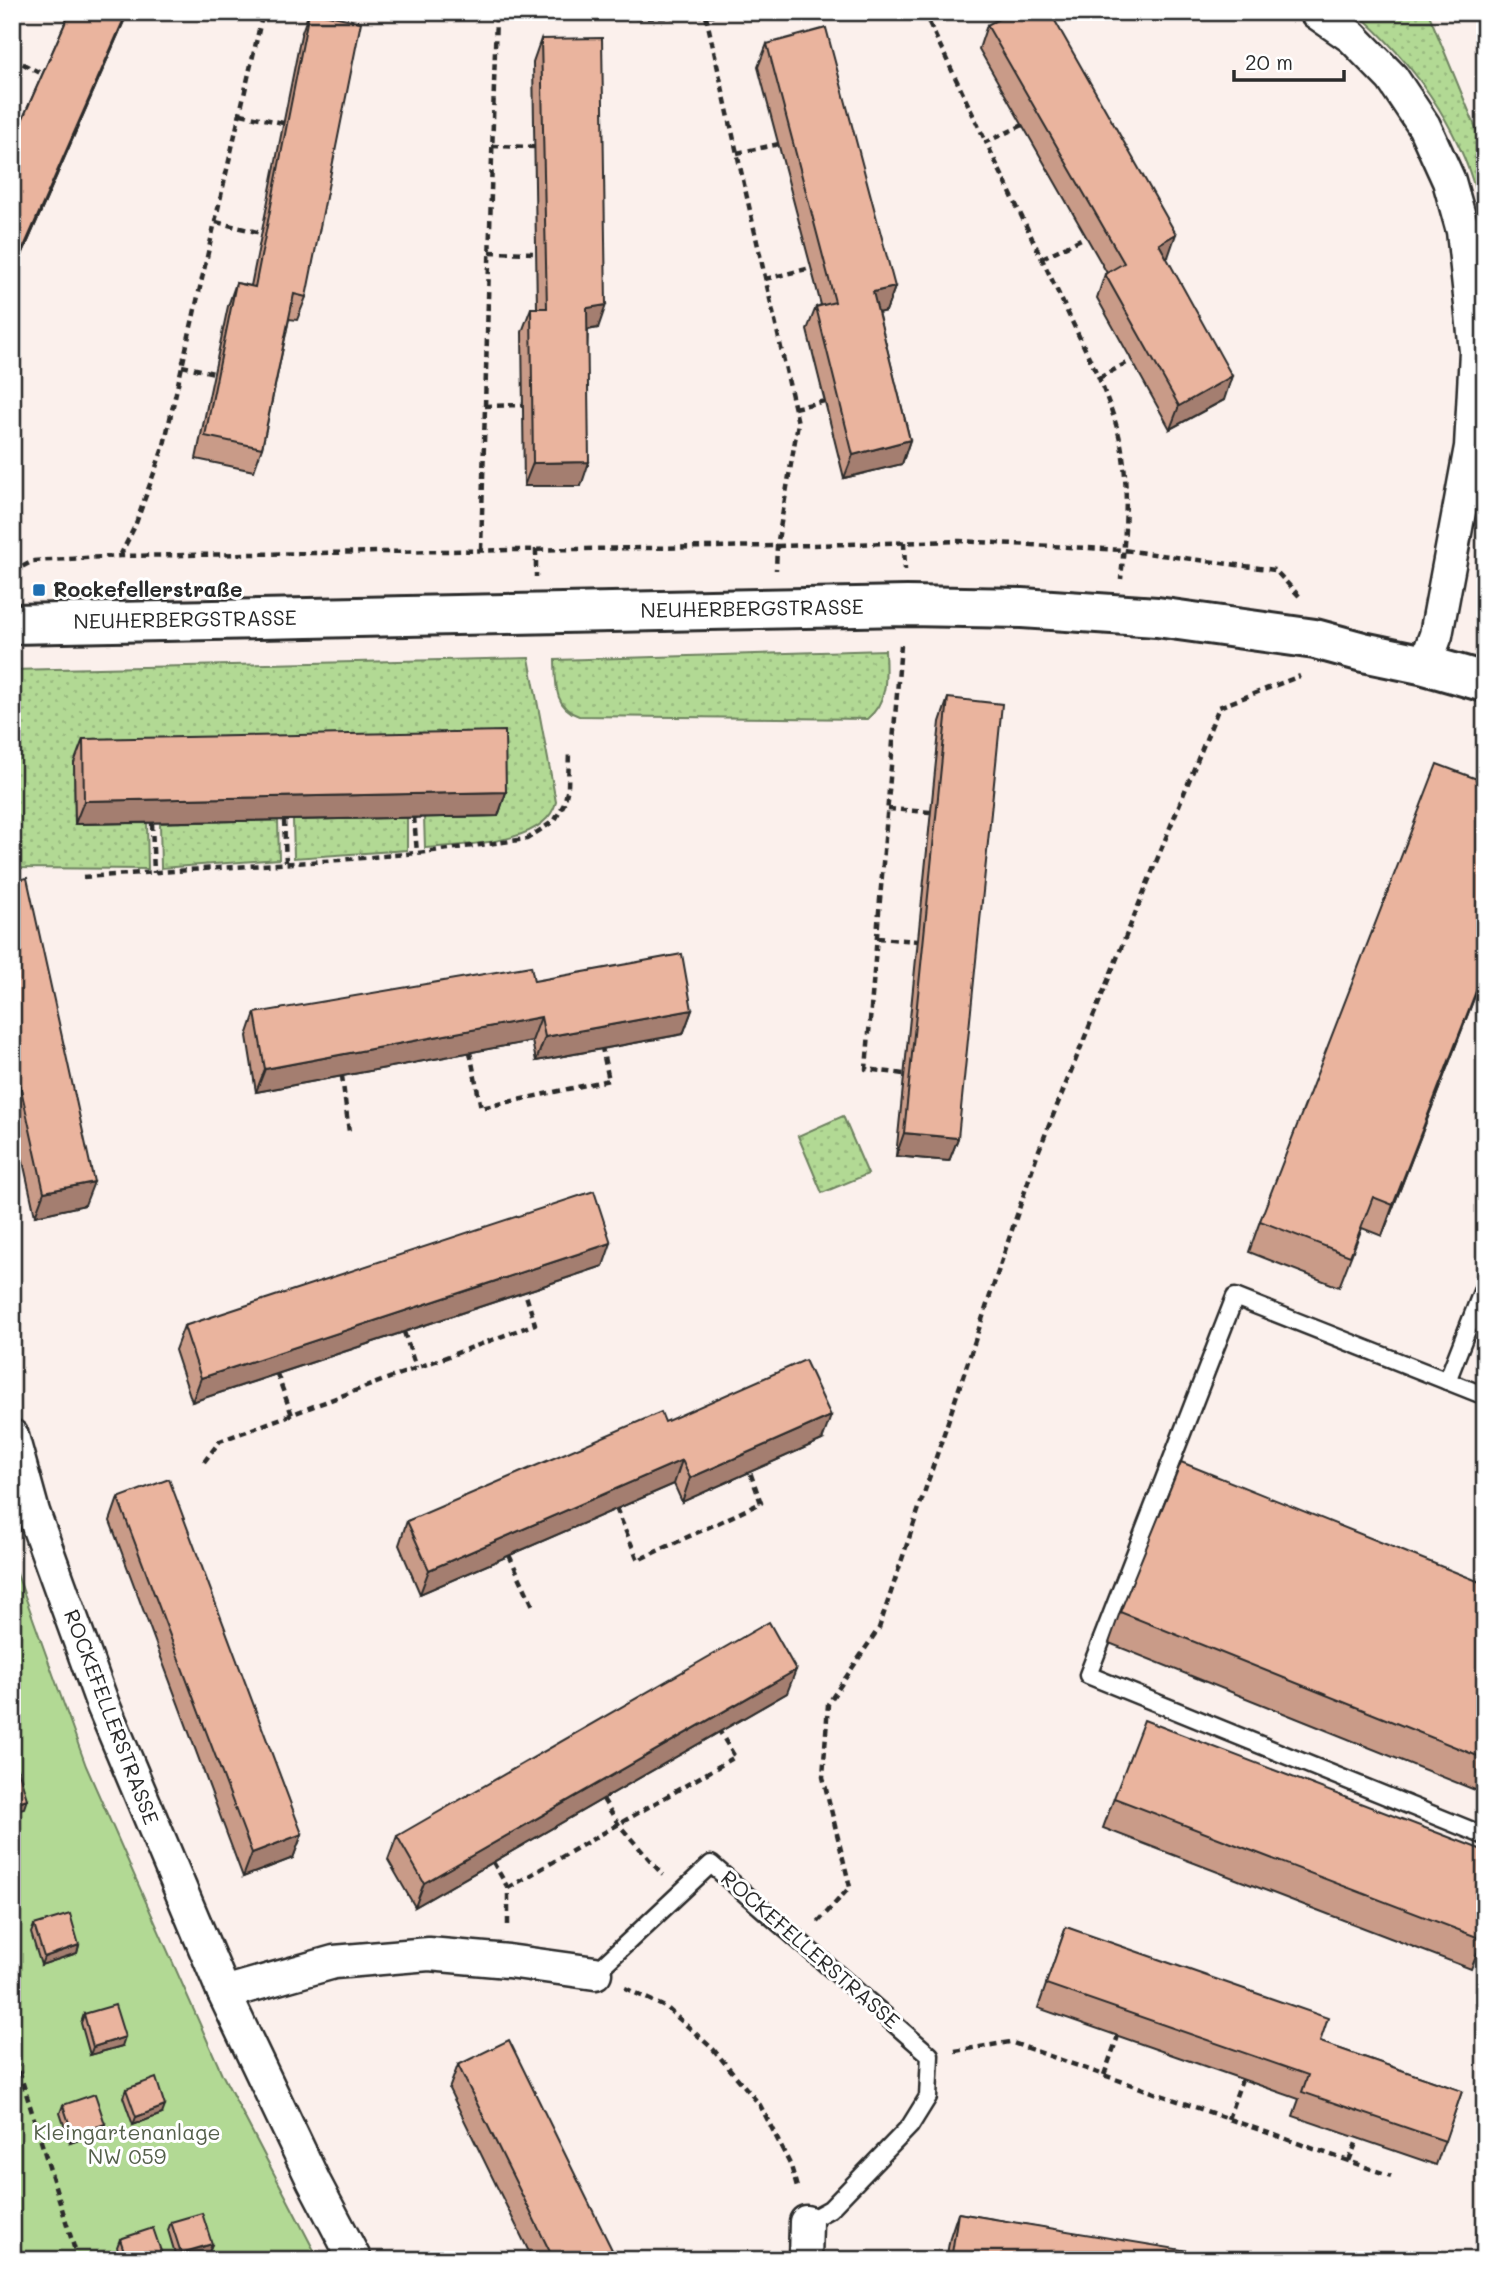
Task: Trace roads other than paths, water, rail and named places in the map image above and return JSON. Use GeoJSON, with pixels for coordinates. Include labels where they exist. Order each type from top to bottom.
{"type":"FeatureCollection","features":[{"type":"Feature","properties":{"kind":"main road","name":"NEUHERBERGSTRASSE"},"geometry":{"type":"LineString","coordinates":[[12,624],[907,606],[1022,608],[1157,617],[1315,639],[1485,682]]}},
{"type":"Feature","properties":{"kind":"street"},"geometry":{"type":"LineString","coordinates":[[1316,12],[1352,37],[1398,88],[1424,126],[1449,181],[1462,231],[1476,351],[1471,447],[1436,635],[1425,665]]}},
{"type":"Feature","properties":{"kind":"street","name":"ROCKEFELLERSTRASSE"},"geometry":{"type":"LineString","coordinates":[[12,1436],[33,1512],[103,1705],[224,1993],[314,2182],[355,2260]]}},
{"type":"Feature","properties":{"kind":"street"},"geometry":{"type":"LineString","coordinates":[[224,1993],[334,1962],[429,1954],[595,1973]]}},
{"type":"Feature","properties":{"kind":"street"},"geometry":{"type":"LineString","coordinates":[[806,2222],[806,2260]]}},
{"type":"Feature","properties":{"kind":"lane"},"geometry":{"type":"LineString","coordinates":[[1447,1381],[1485,1284]]}},
{"type":"Feature","properties":{"kind":"lane"},"geometry":{"type":"LineString","coordinates":[[1485,1396],[1236,1297],[1088,1675],[1485,1836]]}},
{"type":"Feature","properties":{"kind":"lane","name":"ROCKEFELLERSTRASSE"},"geometry":{"type":"LineString","coordinates":[[595,1973],[711,1864],[930,2055],[929,2096],[910,2126],[830,2209],[806,2222]]}},
{"type":"Feature","properties":{"kind":"place","name":"Rockefellerstraße"},"geometry":{"type":"Point","coordinates":[39,590]}},
{"type":"Feature","properties":{"kind":"park label","name":"Kleingartenanlage NW 059"},"geometry":{"type":"Point","coordinates":[127,2145]}}]}
